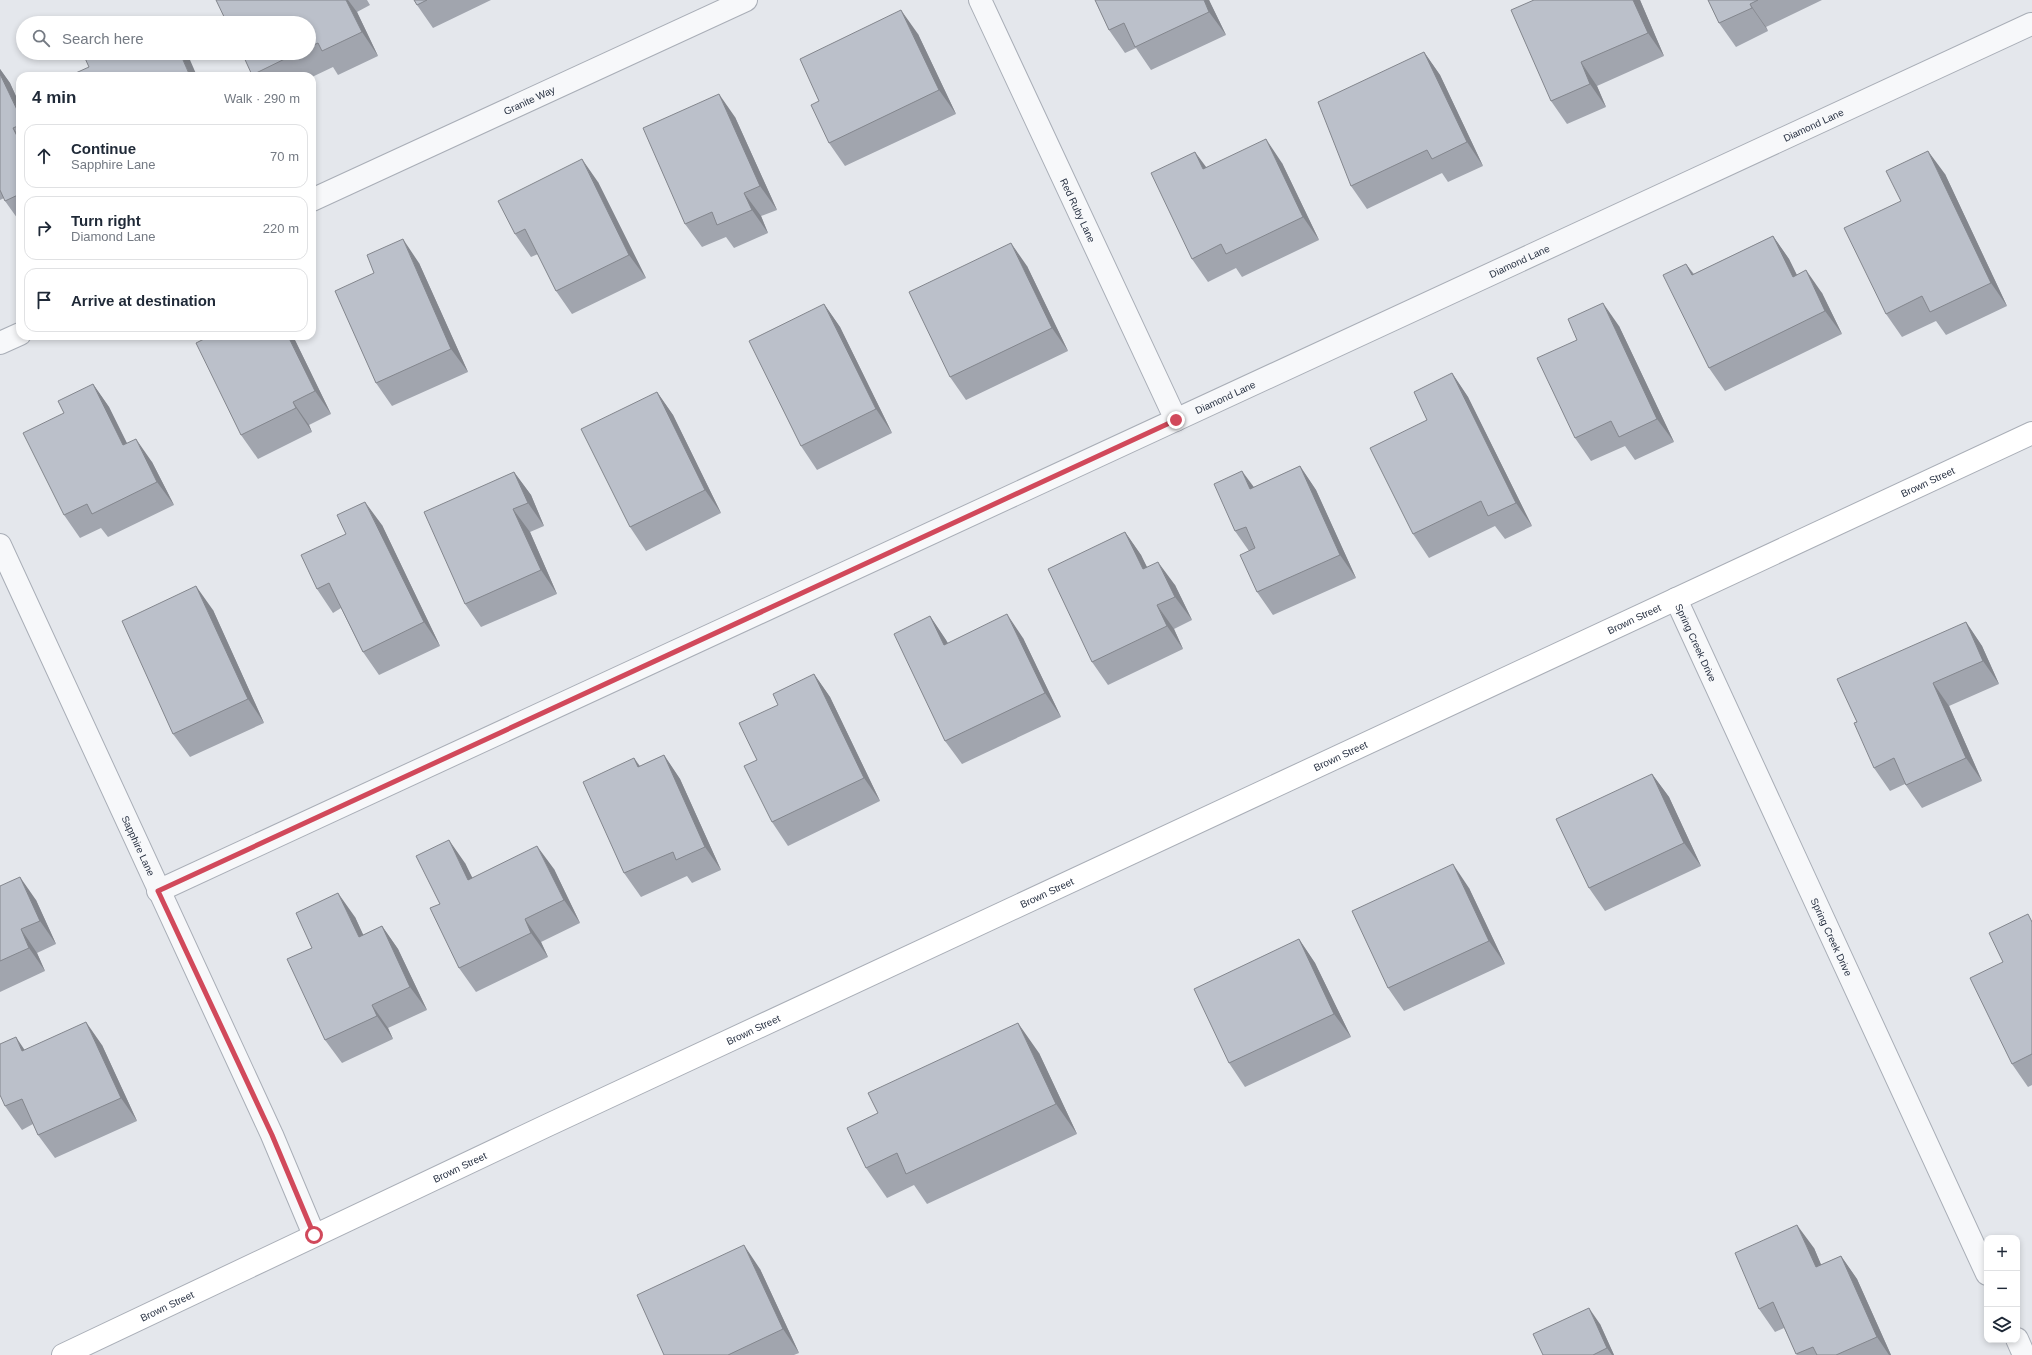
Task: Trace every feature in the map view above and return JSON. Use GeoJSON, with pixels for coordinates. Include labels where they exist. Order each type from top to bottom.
{"type":"FeatureCollection","features":[{"type":"Feature","properties":{"kind":"main road","name":"Brown Street"},"geometry":{"type":"LineString","coordinates":[[63,1355],[314,1235],[2032,433]]}},
{"type":"Feature","properties":{"kind":"street","name":"Granite Way"},"geometry":{"type":"LineString","coordinates":[[316,198],[746,0]]}},
{"type":"Feature","properties":{"kind":"street","name":"Red Ruby Lane"},"geometry":{"type":"LineString","coordinates":[[980,0],[1176,420]]}},
{"type":"Feature","properties":{"kind":"street","name":"Diamond Lane"},"geometry":{"type":"LineString","coordinates":[[158,891],[2031,24]]}},
{"type":"Feature","properties":{"kind":"street"},"geometry":{"type":"LineString","coordinates":[[0,343],[16,336]]}},
{"type":"Feature","properties":{"kind":"street","name":"Sapphire Lane"},"geometry":{"type":"LineString","coordinates":[[0,545],[158,891],[272,1135],[314,1235]]}},
{"type":"Feature","properties":{"kind":"street","name":"Spring Creek Drive"},"geometry":{"type":"LineString","coordinates":[[1676,599],[1986,1271]]}},
{"type":"Feature","properties":{"kind":"street"},"geometry":{"type":"LineString","coordinates":[[2019,1343],[2024,1355]]}},
{"type":"Feature","properties":{"kind":"building"},"geometry":{"type":"Polygon","coordinates":[[[216,0],[346,0],[362,32],[322,51],[318,43],[316,44],[316,16],[224,16],[216,0]]]}},
{"type":"Feature","properties":{"kind":"building"},"geometry":{"type":"Polygon","coordinates":[[[414,0],[427,0],[417,5],[414,0]]]}},
{"type":"Feature","properties":{"kind":"building"},"geometry":{"type":"Polygon","coordinates":[[[1095,0],[1204,0],[1209,12],[1135,47],[1124,23],[1109,30],[1095,0]]]}},
{"type":"Feature","properties":{"kind":"building"},"geometry":{"type":"Polygon","coordinates":[[[1534,0],[1633,0],[1648,33],[1581,62],[1590,84],[1551,101],[1511,10],[1534,0]]]}},
{"type":"Feature","properties":{"kind":"building"},"geometry":{"type":"Polygon","coordinates":[[[1708,0],[1758,0],[1750,4],[1752,8],[1719,23],[1708,0]]]}},
{"type":"Feature","properties":{"kind":"building"},"geometry":{"type":"Polygon","coordinates":[[[901,10],[939,90],[829,143],[811,105],[819,101],[800,59],[901,10]]]}},
{"type":"Feature","properties":{"kind":"building"},"geometry":{"type":"Polygon","coordinates":[[[1424,52],[1467,142],[1432,159],[1427,150],[1351,186],[1318,102],[1424,52]]]}},
{"type":"Feature","properties":{"kind":"building"},"geometry":{"type":"Polygon","coordinates":[[[86,60],[183,60],[188,72],[78,72],[89,67],[86,60]]]}},
{"type":"Feature","properties":{"kind":"building"},"geometry":{"type":"Polygon","coordinates":[[[245,60],[283,60],[258,72],[251,72],[245,60]]]}},
{"type":"Feature","properties":{"kind":"building"},"geometry":{"type":"Polygon","coordinates":[[[0,74],[16,108],[16,127],[13,128],[16,134],[16,196],[5,201],[0,190],[0,74]]]}},
{"type":"Feature","properties":{"kind":"building"},"geometry":{"type":"Polygon","coordinates":[[[719,94],[760,186],[744,193],[752,210],[717,225],[712,212],[685,224],[643,128],[719,94]]]}},
{"type":"Feature","properties":{"kind":"building"},"geometry":{"type":"Polygon","coordinates":[[[1266,139],[1303,217],[1226,254],[1221,244],[1192,259],[1151,173],[1195,152],[1203,169],[1266,139]]]}},
{"type":"Feature","properties":{"kind":"building"},"geometry":{"type":"Polygon","coordinates":[[[1928,151],[1991,283],[1930,312],[1922,296],[1886,314],[1844,228],[1901,201],[1886,171],[1928,151]]]}},
{"type":"Feature","properties":{"kind":"building"},"geometry":{"type":"Polygon","coordinates":[[[582,159],[629,255],[556,291],[525,229],[515,234],[498,201],[582,159]]]}},
{"type":"Feature","properties":{"kind":"building"},"geometry":{"type":"Polygon","coordinates":[[[1773,236],[1793,277],[1806,270],[1825,311],[1709,368],[1663,275],[1686,264],[1692,275],[1773,236]]]}},
{"type":"Feature","properties":{"kind":"building"},"geometry":{"type":"Polygon","coordinates":[[[403,239],[451,349],[376,383],[335,291],[374,273],[367,255],[403,239]]]}},
{"type":"Feature","properties":{"kind":"building"},"geometry":{"type":"Polygon","coordinates":[[[1011,243],[1052,328],[950,377],[909,292],[1011,243]]]}},
{"type":"Feature","properties":{"kind":"building"},"geometry":{"type":"Polygon","coordinates":[[[1603,303],[1657,419],[1619,437],[1611,421],[1575,438],[1537,358],[1577,340],[1568,319],[1603,303]]]}},
{"type":"Feature","properties":{"kind":"building"},"geometry":{"type":"Polygon","coordinates":[[[824,304],[876,409],[801,446],[749,341],[824,304]]]}},
{"type":"Feature","properties":{"kind":"building"},"geometry":{"type":"Polygon","coordinates":[[[202,340],[290,340],[315,391],[293,402],[296,408],[241,435],[196,343],[202,340]]]}},
{"type":"Feature","properties":{"kind":"building"},"geometry":{"type":"Polygon","coordinates":[[[1452,373],[1516,503],[1488,516],[1481,501],[1413,534],[1370,448],[1427,420],[1414,392],[1452,373]]]}},
{"type":"Feature","properties":{"kind":"building"},"geometry":{"type":"Polygon","coordinates":[[[93,384],[123,445],[136,439],[157,482],[92,514],[87,504],[64,515],[23,433],[64,413],[58,401],[93,384]]]}},
{"type":"Feature","properties":{"kind":"building"},"geometry":{"type":"Polygon","coordinates":[[[657,392],[705,490],[630,527],[581,429],[657,392]]]}},
{"type":"Feature","properties":{"kind":"building"},"geometry":{"type":"Polygon","coordinates":[[[1300,466],[1340,555],[1257,592],[1240,555],[1255,548],[1246,527],[1235,531],[1214,484],[1242,471],[1250,489],[1300,466]]]}},
{"type":"Feature","properties":{"kind":"building"},"geometry":{"type":"Polygon","coordinates":[[[514,472],[528,503],[513,509],[541,570],[465,604],[424,512],[514,472]]]}},
{"type":"Feature","properties":{"kind":"building"},"geometry":{"type":"Polygon","coordinates":[[[365,502],[424,622],[363,652],[329,583],[317,589],[301,555],[346,534],[337,515],[365,502]]]}},
{"type":"Feature","properties":{"kind":"building"},"geometry":{"type":"Polygon","coordinates":[[[1125,532],[1143,569],[1158,562],[1175,597],[1157,605],[1167,626],[1092,662],[1048,569],[1125,532]]]}},
{"type":"Feature","properties":{"kind":"building"},"geometry":{"type":"Polygon","coordinates":[[[196,586],[248,699],[173,734],[122,621],[196,586]]]}},
{"type":"Feature","properties":{"kind":"building"},"geometry":{"type":"Polygon","coordinates":[[[1007,614],[1045,693],[945,741],[894,634],[930,616],[944,645],[1007,614]]]}},
{"type":"Feature","properties":{"kind":"building"},"geometry":{"type":"Polygon","coordinates":[[[1966,622],[1983,661],[1933,683],[1966,758],[1906,785],[1894,758],[1874,768],[1854,723],[1857,722],[1837,679],[1966,622]]]}},
{"type":"Feature","properties":{"kind":"building"},"geometry":{"type":"Polygon","coordinates":[[[814,674],[864,778],[772,822],[744,766],[757,760],[739,723],[778,705],[773,694],[814,674]]]}},
{"type":"Feature","properties":{"kind":"building"},"geometry":{"type":"Polygon","coordinates":[[[664,755],[705,847],[676,860],[673,852],[624,873],[583,782],[634,758],[638,767],[664,755]]]}},
{"type":"Feature","properties":{"kind":"building"},"geometry":{"type":"Polygon","coordinates":[[[1652,774],[1684,843],[1589,888],[1556,819],[1652,774]]]}},
{"type":"Feature","properties":{"kind":"building"},"geometry":{"type":"Polygon","coordinates":[[[449,840],[468,880],[537,846],[564,900],[525,919],[531,933],[459,968],[430,908],[440,904],[416,856],[449,840]]]}},
{"type":"Feature","properties":{"kind":"building"},"geometry":{"type":"Polygon","coordinates":[[[1453,864],[1489,941],[1388,988],[1352,911],[1453,864]]]}},
{"type":"Feature","properties":{"kind":"building"},"geometry":{"type":"Polygon","coordinates":[[[20,877],[40,921],[21,929],[29,948],[0,961],[0,886],[20,877]]]}},
{"type":"Feature","properties":{"kind":"building"},"geometry":{"type":"Polygon","coordinates":[[[338,893],[359,937],[382,926],[410,987],[372,1005],[377,1016],[325,1040],[287,959],[312,948],[296,913],[338,893]]]}},
{"type":"Feature","properties":{"kind":"building"},"geometry":{"type":"Polygon","coordinates":[[[2028,914],[2032,922],[2032,1054],[2012,1064],[1970,978],[2003,962],[1989,933],[2028,914]]]}},
{"type":"Feature","properties":{"kind":"building"},"geometry":{"type":"Polygon","coordinates":[[[1299,939],[1334,1014],[1229,1063],[1194,989],[1299,939]]]}},
{"type":"Feature","properties":{"kind":"building"},"geometry":{"type":"Polygon","coordinates":[[[86,1022],[121,1098],[38,1135],[22,1099],[5,1106],[0,1095],[0,1044],[16,1037],[22,1051],[86,1022]]]}},
{"type":"Feature","properties":{"kind":"building"},"geometry":{"type":"Polygon","coordinates":[[[1018,1023],[1056,1104],[906,1174],[897,1153],[866,1168],[847,1128],[878,1113],[868,1093],[1018,1023]]]}},
{"type":"Feature","properties":{"kind":"building"},"geometry":{"type":"Polygon","coordinates":[[[1797,1225],[1816,1267],[1841,1256],[1877,1337],[1836,1355],[1817,1355],[1813,1347],[1796,1354],[1773,1302],[1759,1309],[1735,1253],[1797,1225]]]}},
{"type":"Feature","properties":{"kind":"building"},"geometry":{"type":"Polygon","coordinates":[[[744,1245],[783,1329],[728,1355],[664,1355],[637,1295],[744,1245]]]}},
{"type":"Feature","properties":{"kind":"building"},"geometry":{"type":"Polygon","coordinates":[[[1589,1308],[1607,1348],[1593,1355],[1543,1355],[1533,1334],[1589,1308]]]}},
{"type":"Feature","properties":{"kind":"route"},"geometry":{"type":"LineString","coordinates":[[314,1235],[272,1135],[158,891],[1176,420]]}}]}
